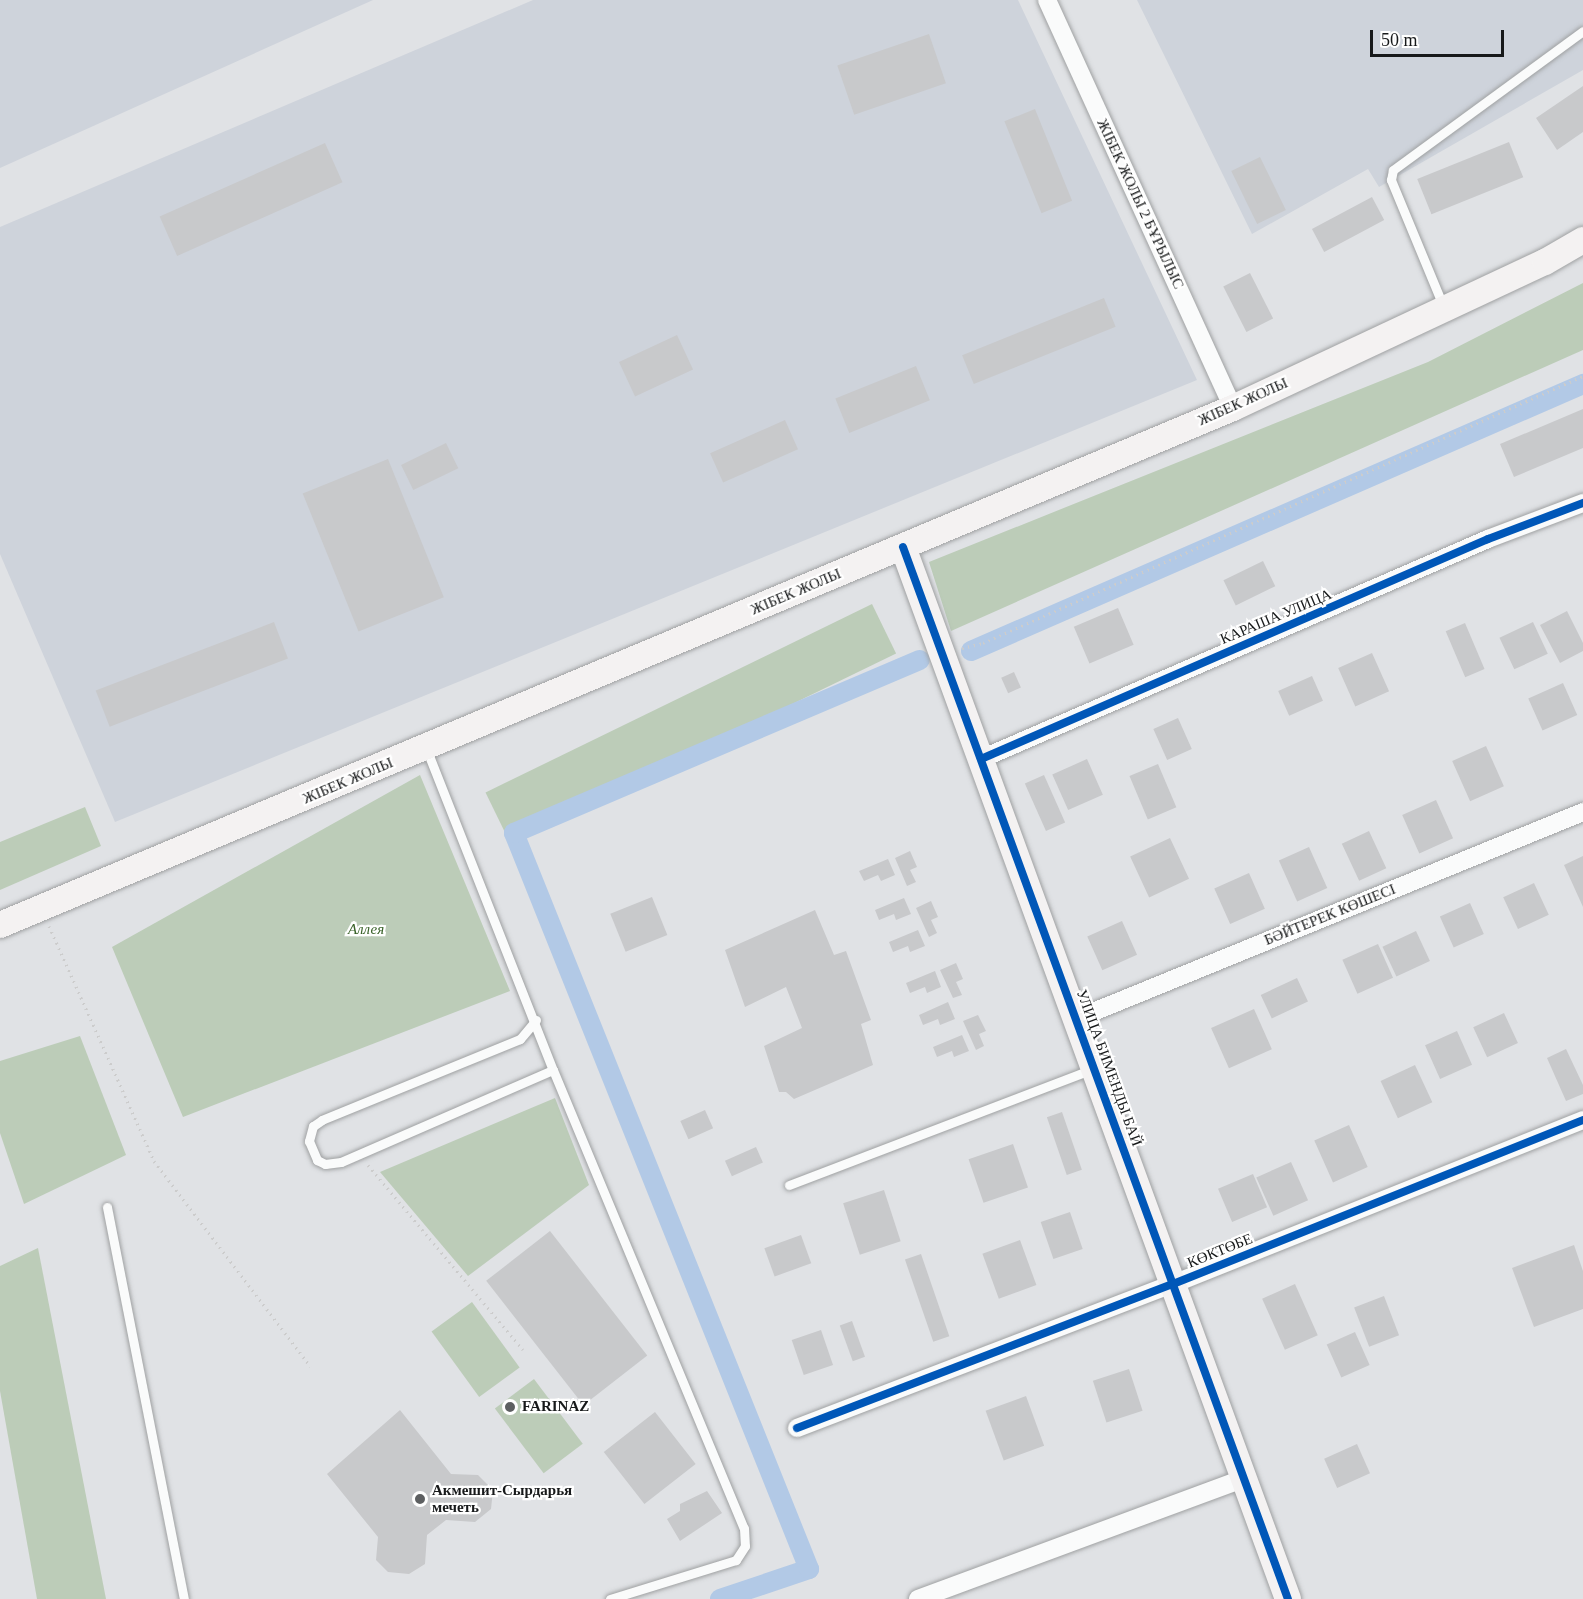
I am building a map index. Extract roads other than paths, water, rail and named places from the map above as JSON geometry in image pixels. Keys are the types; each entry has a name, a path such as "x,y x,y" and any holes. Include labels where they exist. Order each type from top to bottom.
{"main road":[{"name":"ЖІБЕК ЖОЛЫ","path":"0,925 1233,408 1444,309 1583,240"},
{"name":"УЛИЦА БИМЕНДЫ БАЙ","path":"903,547 1288,1599"}],"street":[{"name":"ЖІБЕК ЖОЛЫ 2 БҰРЫЛЫС","path":"1047,0 1233,408"},
{"name":"КАРАША УЛИЦА","path":"981,759 1488,539 1583,503"},
{"name":"БӘЙТЕРЕК КӨШЕСІ","path":"1076,1019 1583,812"},
{"name":"КӨКТӨБЕ","path":"797,1428 1173,1284 1583,1120"},
{"path":"918,1599 1243,1479"}],"lane":[{"path":"1444,309 1391,180 1393,170 1583,31"},
{"path":"426,748 536,1020 553,1070 744,1528 745,1545 736,1560 610,1599"},
{"path":"536,1020 520,1039 322,1120 313,1126 309,1141 317,1160 325,1164 341,1162 553,1070"},
{"path":"789,1185 1094,1068"},
{"path":"107,1207 184,1599"}],"waterway":[{"path":"971,651 1583,384"},
{"path":"720,1599 809,1569 514,833 920,660"}],"place":[{"name":"FARINAZ","path":"510,1407"},
{"name":"Акмешит-Сырдарья мечеть","path":"420,1499"}],"park label":[{"name":"Аллея","path":"366,930"}]}
